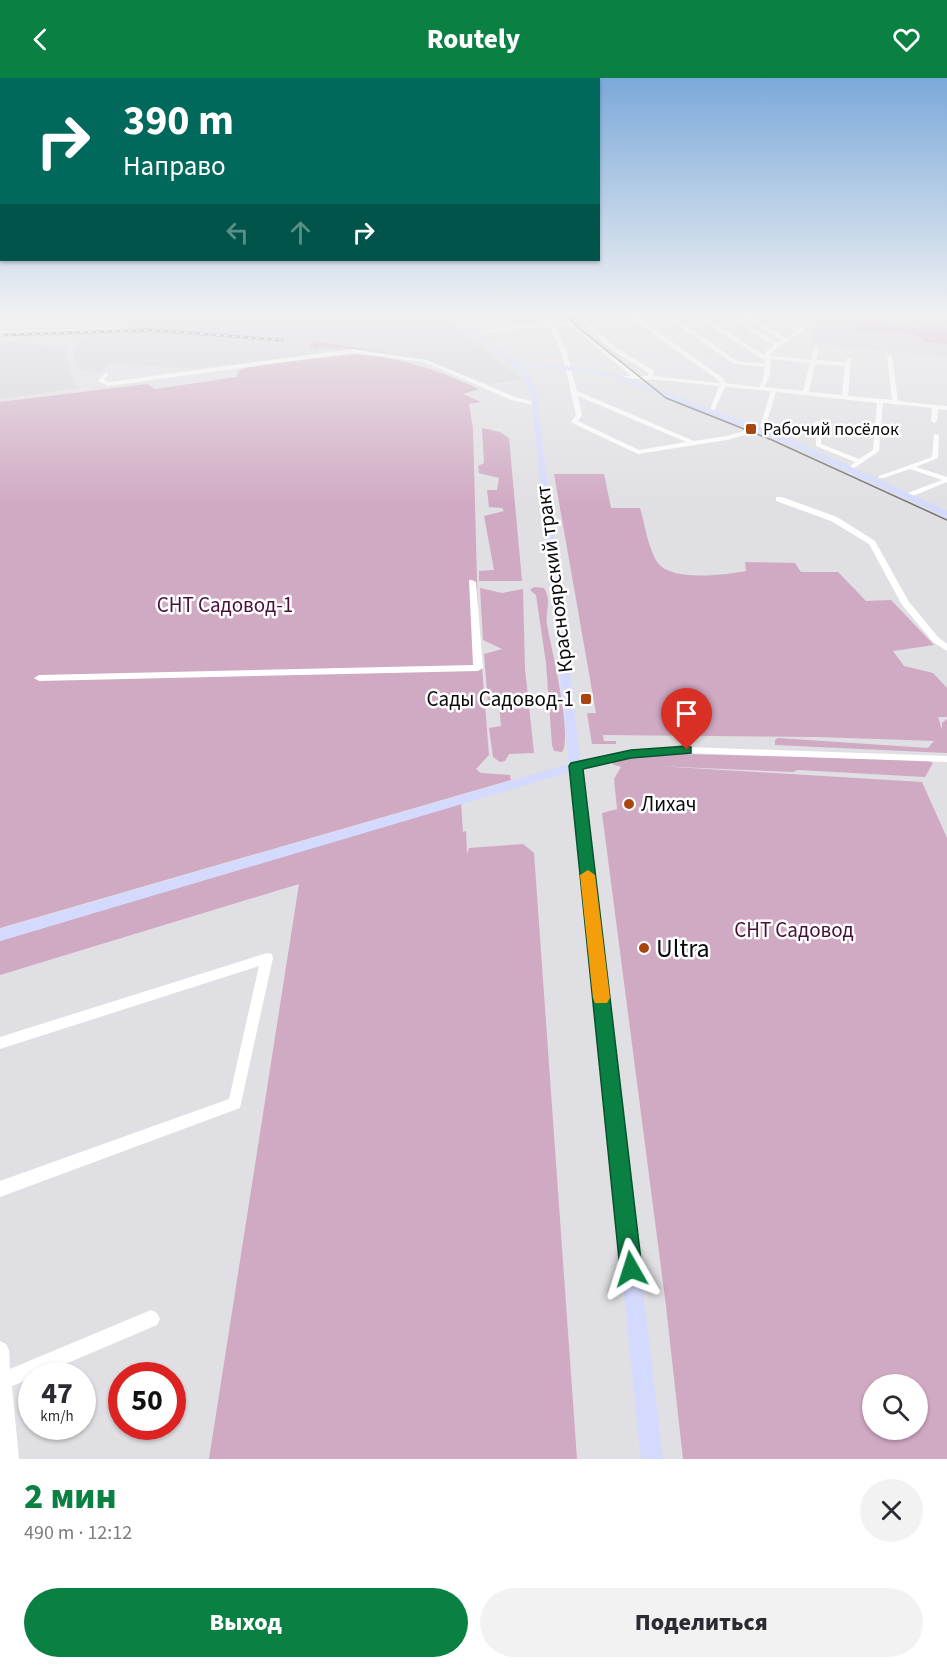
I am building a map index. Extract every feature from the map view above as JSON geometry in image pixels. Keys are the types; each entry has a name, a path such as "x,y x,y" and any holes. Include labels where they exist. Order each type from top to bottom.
{"main road":[{"path":"610,375 620,377 761,430 947,514"},
{"name":"Красноярский тракт","path":"528,376 535,403 652,1459"},
{"path":"0,935 575,766"}],"street":[{"path":"105,375 102,383 129,382 173,375"},
{"path":"458,375 513,399 535,403"},
{"path":"569,375 572,388 576,393 694,443"},
{"path":"711,411 723,384 722,379 717,375"},
{"path":"761,388 767,375"},
{"path":"806,393 810,375"},
{"path":"845,397 847,375"},
{"path":"892,375 895,403"},
{"path":"620,377 650,377 947,408"},
{"path":"576,393 573,398 578,417 574,422 638,452 745,435 761,430 774,390"},
{"path":"825,406 829,396"},
{"path":"850,469 876,451 880,401"},
{"path":"934,421 935,407"},
{"path":"817,422 819,426 818,445 860,462"},
{"path":"881,477 935,458 936,435"},
{"path":"910,466 947,480"},
{"path":"908,495 947,480"},
{"path":"779,499 834,519 872,543 905,603 936,640 947,648"},
{"path":"39,678 478,668 472,582"},
{"path":"575,766 631,754 687,750 947,759"},
{"path":"0,1043 267,958 235,1103 0,1189"},
{"path":"1,1382 151,1319"},
{"path":"0,1350 9,1459"}],"shaded area":[{"path":"0,375 72,375 74,385 78,385 78,388 0,399"},
{"path":"465,375 518,375 522,379 489,384"}],"green space":[{"name":"СНТ Садовод-1","path":"446,375 479,389 463,394 481,402 469,404 473,428 478,617 489,755 476,769 481,773 510,775 511,780 0,928 0,402 147,384 155,389 237,377"},
{"path":"482,428 500,432 509,438 522,581 479,581 479,571 494,570 484,516 504,511 502,508 489,507 487,490 497,490 499,478 479,473 478,466 484,463"},
{"path":"554,474 604,474 611,508 640,508 649,543 657,562 674,572 699,576 746,571 745,562 795,563 801,572 838,572 866,601 891,600 934,645 893,651 904,666 933,673 947,688 947,717 938,717 942,730 942,723 947,719 947,753 775,745 775,740 778,738 928,748 934,741 818,737 603,735 604,741 616,741 616,744 592,744 587,713 596,713"},
{"path":"534,587 544,588 548,597 547,625 565,728 565,743 562,752 554,751 552,745 546,663 536,595 530,590"},
{"path":"480,588 502,593 523,589 525,669 534,753 509,754 505,761 500,762 493,757 489,728 501,726 499,704 488,704 484,654 502,649 483,640"},
{"name":"СНТ Садовод","path":"682,754 926,760 933,763 925,777 657,766 922,782 947,838 947,1459 683,1459 666,1306 602,813 617,809 614,779 621,767 612,764 615,759"},
{"path":"461,803 467,854 469,848 523,844 534,853 577,1459 209,1459 299,884 0,975 0,941"}],"tram line":[{"path":"638,375 666,398 772,440 947,520"}],"slow traffic":[{"path":"588,875 601,998"}],"place":[{"name":"Рабочий посёлок","path":"751,429"},
{"name":"Сады Садовод-1","path":"586,699"},
{"name":"Лихач","path":"629,804"},
{"name":"Ultra","path":"644,948"}],"route":[{"path":"631,1269 575,766 631,754 687,750"}]}
